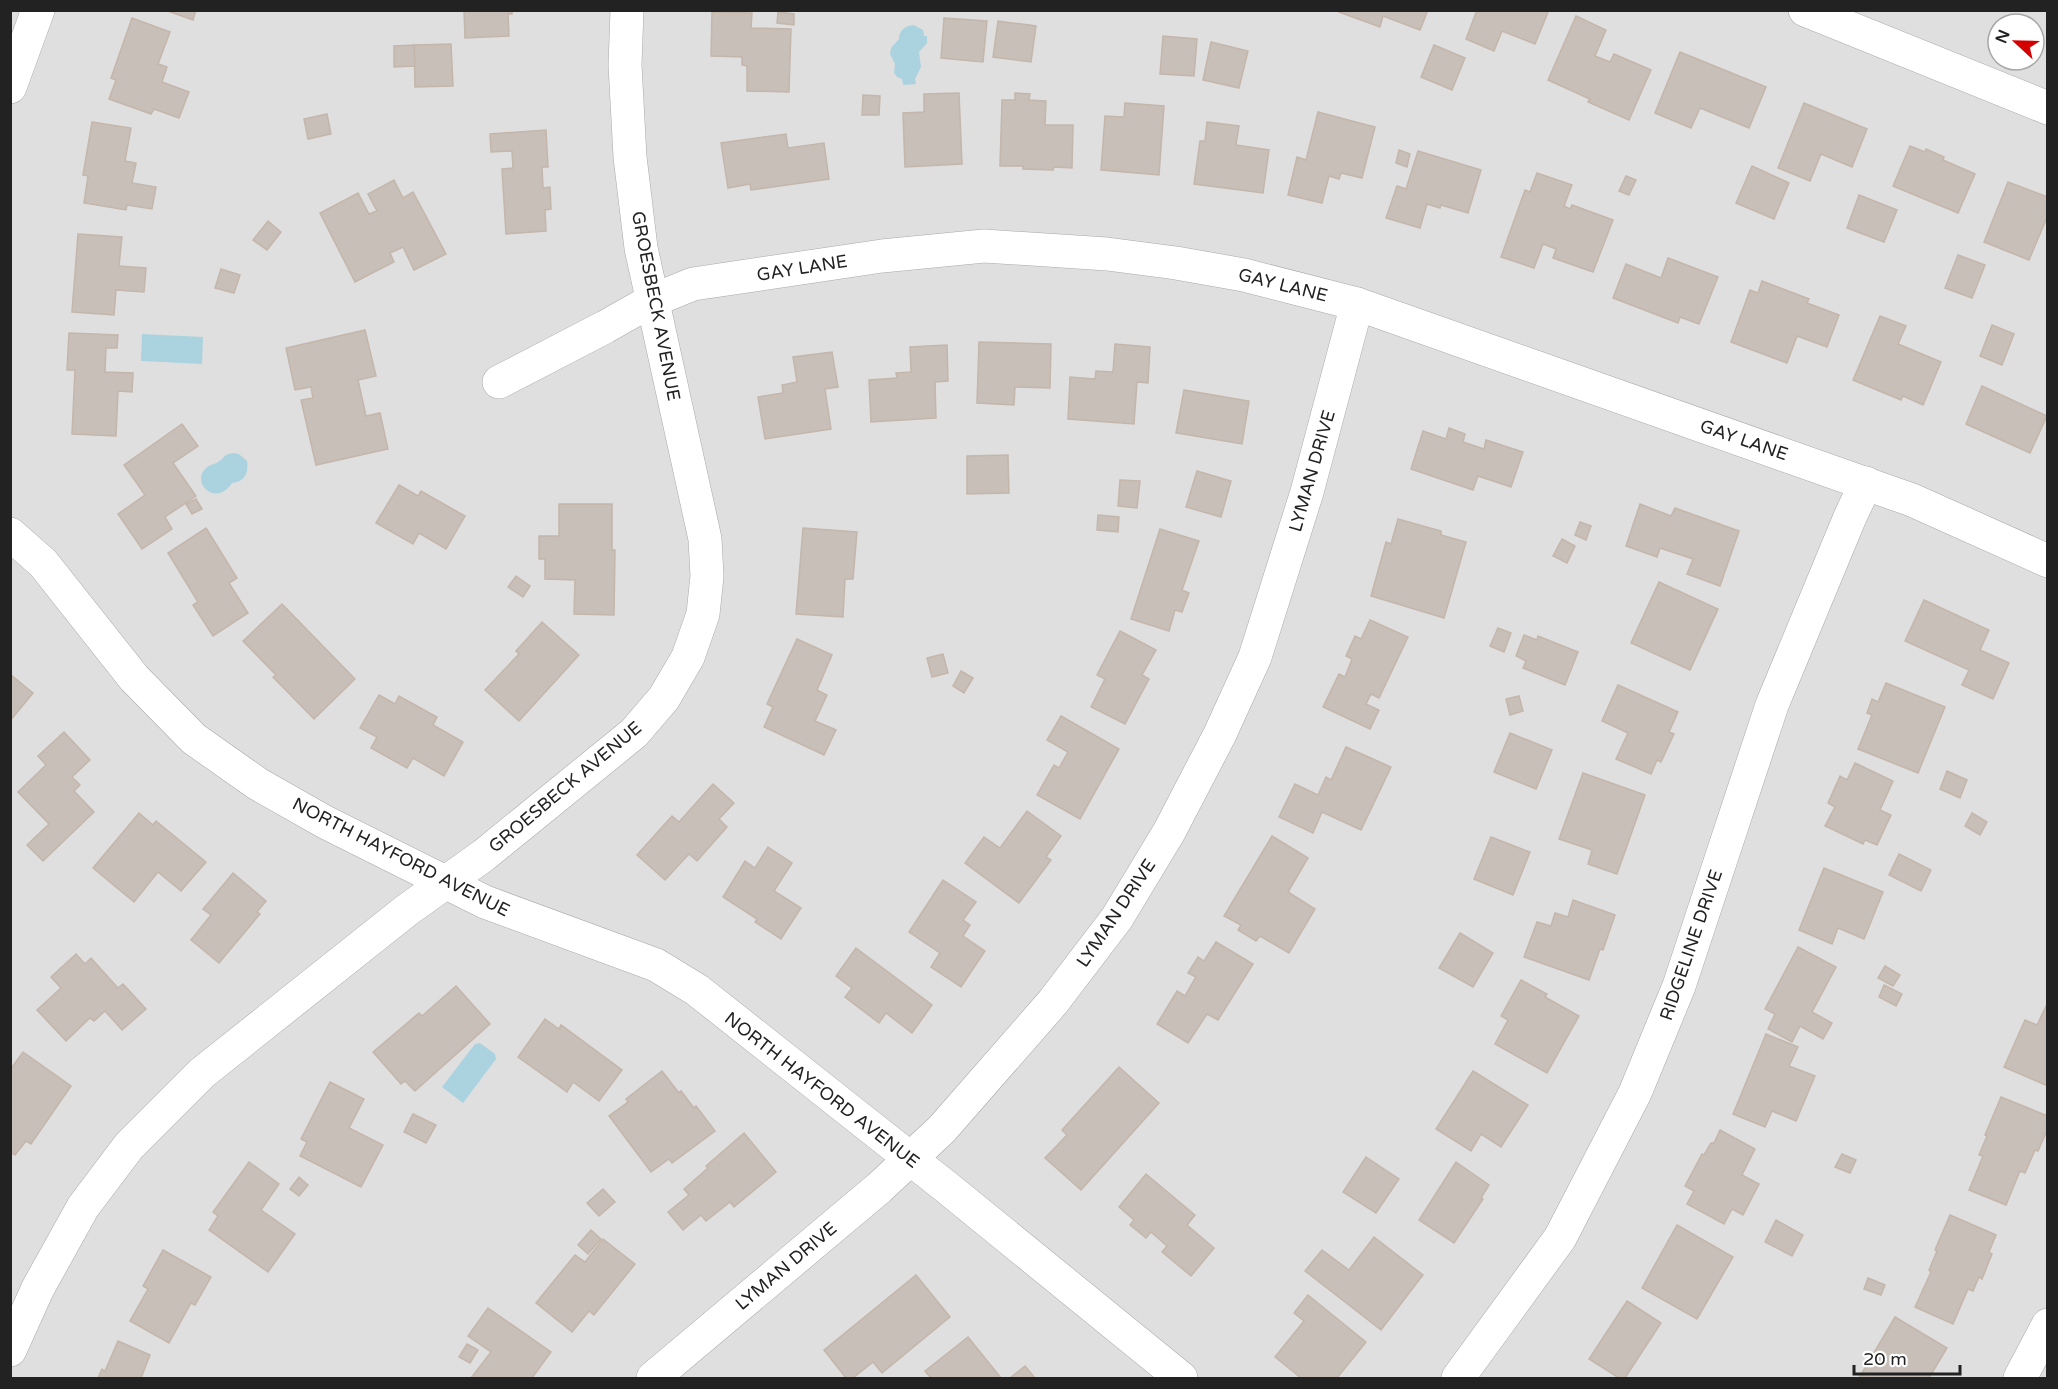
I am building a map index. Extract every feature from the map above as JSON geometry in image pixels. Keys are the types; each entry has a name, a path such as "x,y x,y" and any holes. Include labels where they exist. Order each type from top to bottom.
{"street":[{"path":"10,87 38,10"},
{"name":"GROESBECK AVENUE","path":"10,1350 38,1288 83,1207 129,1146 202,1073 407,910 484,855 634,733 664,698 688,657 704,614 707,576 705,539 640,248 630,157 625,65 627,10"},
{"path":"1805,10 2048,108"},
{"name":"GAY LANE","path":"499,382 651,301 693,284 882,256 984,246 1107,254 1244,275 1358,303 1912,500 2048,561"},
{"name":"LYMAN DRIVE","path":"653,1378 879,1188 942,1129 1053,1002 1117,918 1169,832 1220,734 1255,657 1307,492 1358,303"},
{"name":"RIDGELINE DRIVE","path":"1458,1378 1560,1238 1635,1094 1679,986 1772,705 1866,483"},
{"name":"NORTH HAYFORD AVENUE","path":"10,534 43,562 134,678 194,739 258,784 325,822 446,883 525,918 656,965 697,990 1181,1378"},
{"path":"2020,1378 2048,1325"}],"shaded area":[{"path":"11,11 2047,11 2047,1378 11,1378"}],"water":[{"path":"914,25 923,30 924,36 927,36 927,43 919,52 921,67 915,79 916,84 903,85 902,79 894,73 895,64 890,54 891,48 899,39 903,29"},
{"path":"142,334 203,337 202,364 141,361"},
{"path":"234,453 247,461 245,476 219,493 208,491 201,481 205,469 226,455"},
{"path":"480,1043 495,1054 496,1059 463,1103 442,1087 475,1044"}],"building":[{"path":"165,10 196,10 193,20"},
{"path":"464,10 512,10 512,14 508,14 509,36 465,38"},
{"path":"1340,10 1428,10 1420,30 1383,16 1380,27 1339,12"},
{"path":"1477,10 1549,10 1535,44 1502,31 1494,51 1466,39"},
{"path":"712,12 752,13 751,28 791,29 789,92 747,91 747,66 742,65 742,57 711,56"},
{"path":"778,12 794,14 794,25 777,23"},
{"path":"1576,16 1606,30 1595,56 1610,62 1614,54 1651,70 1629,120 1588,102 1590,99 1548,80"},
{"path":"132,18 170,32 158,64 167,67 162,82 189,92 179,118 154,109 151,114 109,99 116,80 111,78"},
{"path":"944,18 987,21 983,62 941,58"},
{"path":"998,21 1036,26 1031,62 993,57"},
{"path":"1163,36 1197,39 1194,76 1160,74"},
{"path":"1211,42 1248,51 1239,88 1203,80"},
{"path":"451,44 453,86 415,87 414,45"},
{"path":"414,45 415,66 394,67 394,46"},
{"path":"1434,45 1465,58 1452,90 1421,77"},
{"path":"1680,52 1766,87 1749,128 1700,108 1691,128 1655,113"},
{"path":"959,93 962,164 905,167 903,113 924,112 924,94"},
{"path":"1015,93 1030,94 1029,100 1046,101 1045,125 1073,125 1072,168 1054,167 1053,170 1000,166 1002,100 1015,100"},
{"path":"863,95 880,96 879,115 862,115"},
{"path":"1125,103 1164,106 1159,175 1101,170 1105,116 1124,117"},
{"path":"1804,103 1867,129 1852,167 1821,154 1810,181 1778,168"},
{"path":"1318,112 1375,127 1362,178 1341,173 1339,179 1329,176 1322,203 1288,195 1297,157 1306,160"},
{"path":"327,114 331,134 308,139 304,119"},
{"path":"92,122 131,128 125,161 136,163 132,183 156,187 152,209 127,205 126,210 84,203 88,176 83,175"},
{"path":"1207,122 1239,126 1236,145 1269,150 1263,193 1194,184 1200,141 1205,141"},
{"path":"546,130 548,167 542,167 543,188 550,187 551,209 545,210 546,231 506,234 502,169 513,168 512,151 491,152 490,134"},
{"path":"786,134 788,148 824,143 829,179 751,190 750,184 728,188 721,143"},
{"path":"1910,146 1925,152 1926,149 1944,157 1943,160 1975,174 1958,213 1893,186"},
{"path":"1399,150 1410,154 1407,167 1396,163"},
{"path":"1418,151 1481,170 1468,213 1441,205 1440,208 1427,204 1420,228 1386,218 1397,186 1406,189"},
{"path":"1752,166 1789,183 1774,219 1736,203"},
{"path":"1537,173 1572,185 1564,206 1570,209 1572,205 1613,220 1593,272 1553,258 1556,249 1543,244 1534,268 1501,257 1525,190 1530,192"},
{"path":"1626,176 1636,180 1629,195 1619,191"},
{"path":"394,180 403,198 413,192 446,254 414,270 403,247 390,253 394,262 355,282 320,213 358,193 369,214 377,211 368,194"},
{"path":"2008,182 2048,197 2048,215 2029,260 1984,242"},
{"path":"1859,195 1897,210 1884,242 1847,228"},
{"path":"268,221 281,232 267,250 253,240"},
{"path":"78,234 122,237 119,266 146,268 144,292 116,290 114,315 72,312"},
{"path":"1958,255 1985,265 1972,298 1945,288"},
{"path":"1668,258 1718,277 1699,324 1680,317 1678,323 1613,298 1626,264 1661,278"},
{"path":"221,269 240,275 234,293 215,288"},
{"path":"1762,281 1809,299 1807,303 1839,315 1827,347 1797,336 1787,363 1731,342 1750,290 1758,293"},
{"path":"1880,316 1906,326 1898,344 1941,362 1923,405 1903,396 1901,400 1853,380"},
{"path":"1992,325 2014,334 2002,365 1980,356"},
{"path":"365,330 376,376 358,380 366,416 380,413 388,449 316,465 301,400 313,398 311,387 295,390 286,348"},
{"path":"69,333 118,335 117,348 106,348 105,372 133,373 132,392 118,391 116,436 72,434 75,370 67,370"},
{"path":"979,342 1051,344 1050,388 1015,387 1014,405 977,403"},
{"path":"1115,344 1150,347 1148,383 1137,382 1134,424 1068,419 1070,377 1095,379 1096,371 1113,372"},
{"path":"947,345 948,381 935,382 936,418 871,422 869,380 897,378 896,373 911,372 910,347"},
{"path":"832,352 838,387 825,389 831,429 765,439 758,397 783,393 782,385 797,382 793,357"},
{"path":"1982,386 2047,416 2030,453 1966,424"},
{"path":"1184,390 1249,401 1242,444 1176,433"},
{"path":"182,424 198,446 173,463 196,496 165,517 172,529 142,549 118,514 145,495 124,465"},
{"path":"1449,428 1465,434 1463,442 1484,449 1486,440 1523,452 1511,487 1478,476 1473,490 1411,469 1423,431 1446,439"},
{"path":"1008,455 1009,493 967,494 967,456"},
{"path":"1197,471 1231,481 1221,517 1186,507"},
{"path":"1120,480 1140,481 1137,508 1118,506"},
{"path":"399,485 418,496 421,491 465,516 446,549 419,533 413,544 376,523"},
{"path":"196,499 202,509 192,514 186,504"},
{"path":"559,504 612,504 612,550 615,550 614,615 574,614 575,580 545,579 545,559 539,559 539,536 559,536"},
{"path":"1640,504 1671,516 1675,508 1739,531 1720,586 1687,574 1693,559 1660,548 1657,557 1626,546"},
{"path":"1098,515 1119,517 1118,532 1097,530"},
{"path":"1398,519 1441,531 1441,535 1466,542 1444,618 1371,596 1386,542 1391,544"},
{"path":"1580,522 1591,526 1586,540 1575,535"},
{"path":"206,528 237,578 229,583 248,613 213,636 193,605 198,602 168,553"},
{"path":"803,528 857,532 853,579 845,579 843,617 796,614"},
{"path":"1160,529 1199,541 1182,590 1189,593 1182,612 1175,610 1169,631 1131,619"},
{"path":"1562,539 1575,546 1567,563 1553,556"},
{"path":"516,576 530,586 523,597 508,587"},
{"path":"1659,582 1718,609 1690,670 1631,643"},
{"path":"1924,600 1989,630 1980,650 2009,663 1993,699 1962,685 1969,670 1905,641"},
{"path":"282,604 355,679 314,719 273,677 276,675 243,641"},
{"path":"1370,620 1408,637 1379,698 1371,694 1366,704 1379,710 1370,729 1323,707 1339,674 1345,677 1352,659 1346,656 1355,636 1361,639"},
{"path":"542,622 579,655 519,721 485,690 519,654 516,651"},
{"path":"1498,628 1511,633 1504,652 1490,646"},
{"path":"1120,631 1156,650 1142,675 1149,679 1125,724 1091,707 1105,679 1097,675"},
{"path":"1524,635 1537,640 1538,636 1578,652 1565,685 1523,668 1526,661 1516,656"},
{"path":"797,639 832,655 817,690 827,695 815,721 836,730 824,755 764,727 773,707 767,704"},
{"path":"943,654 948,673 932,677 927,658"},
{"path":"961,671 973,678 964,693 953,686"},
{"path":"10,674 33,693 10,721"},
{"path":"1886,683 1945,707 1918,773 1858,749 1872,715 1867,713 1872,699 1878,702"},
{"path":"1618,685 1678,712 1669,732 1674,734 1661,762 1657,760 1651,774 1616,759 1628,733 1602,721"},
{"path":"379,695 395,704 399,696 437,717 433,725 463,742 444,776 413,758 407,768 371,748 377,737 360,728"},
{"path":"1519,696 1523,711 1510,715 1506,699"},
{"path":"1061,716 1119,749 1080,819 1037,795 1054,765 1059,768 1068,752 1047,740"},
{"path":"64,732 90,760 72,777 80,785 74,791 94,812 43,861 27,845 49,824 18,792 46,765 38,756"},
{"path":"1510,733 1552,750 1536,789 1494,772"},
{"path":"1346,747 1391,767 1361,830 1322,812 1313,833 1279,817 1295,784 1318,795 1326,777 1331,780"},
{"path":"1855,763 1893,781 1880,810 1891,815 1877,845 1865,840 1863,844 1825,826 1835,807 1828,803 1840,776 1847,780"},
{"path":"1947,771 1967,780 1960,798 1940,789"},
{"path":"1583,773 1645,795 1617,874 1588,864 1592,850 1559,839"},
{"path":"713,784 734,803 719,819 727,827 697,861 689,854 665,880 637,855 672,816 679,822"},
{"path":"1027,811 1061,836 1046,857 1051,860 1019,903 965,863 984,837 1000,848"},
{"path":"139,813 153,825 156,821 206,862 181,891 158,872 134,902 93,868"},
{"path":"1972,813 1987,822 1980,835 1965,826"},
{"path":"1272,836 1308,858 1288,892 1315,909 1289,953 1260,936 1256,941 1238,930 1241,925 1224,916"},
{"path":"1491,837 1530,852 1513,895 1474,879"},
{"path":"768,847 792,863 774,891 801,908 781,939 755,922 757,919 723,897 745,861 755,868"},
{"path":"1899,854 1931,870 1921,891 1889,875"},
{"path":"1824,868 1883,892 1864,939 1838,928 1832,944 1799,930"},
{"path":"233,873 266,901 257,912 260,914 219,963 191,940 211,915 203,909"},
{"path":"943,880 976,902 963,920 970,925 963,936 985,951 961,987 931,967 940,953 909,932"},
{"path":"1573,900 1615,915 1603,950 1600,949 1589,980 1524,957 1537,922 1551,926 1555,913 1568,917"},
{"path":"1460,933 1493,953 1473,987 1439,968"},
{"path":"1216,942 1253,964 1218,1020 1207,1014 1188,1043 1157,1024 1177,991 1185,996 1196,977 1188,973 1198,957 1204,961"},
{"path":"1798,947 1836,967 1812,1012 1832,1023 1823,1039 1800,1026 1792,1042 1768,1029 1775,1014 1765,1009"},
{"path":"856,948 932,1005 912,1033 886,1013 879,1023 845,997 852,988 836,976"},
{"path":"76,954 85,964 91,958 118,988 123,984 146,1009 122,1030 105,1011 94,1021 90,1018 66,1041 37,1010 61,988 51,977"},
{"path":"1885,966 1900,975 1893,986 1878,978"},
{"path":"1521,980 1547,994 1545,997 1579,1016 1547,1073 1495,1044 1508,1020 1501,1016"},
{"path":"1884,985 1902,994 1896,1006 1879,997"},
{"path":"456,986 490,1024 415,1091 405,1081 401,1084 373,1052 419,1013 422,1016"},
{"path":"2048,1002 2048,1086 2004,1067 2025,1020 2037,1025"},
{"path":"545,1019 559,1029 561,1025 622,1070 599,1101 573,1082 567,1092 518,1057"},
{"path":"1766,1034 1798,1047 1789,1066 1815,1076 1796,1121 1772,1111 1765,1127 1733,1114"},
{"path":"23,1052 71,1086 31,1144 26,1141 15,1155 10,1152 10,1070"},
{"path":"1119,1067 1159,1103 1081,1190 1045,1158 1067,1135 1062,1130"},
{"path":"662,1071 679,1093 681,1091 694,1108 696,1106 715,1131 672,1163 669,1159 651,1172 609,1116 628,1102 626,1099"},
{"path":"1473,1071 1528,1105 1501,1147 1481,1134 1471,1151 1436,1129"},
{"path":"330,1082 364,1099 349,1128 383,1145 361,1187 300,1156 307,1142 301,1139"},
{"path":"2001,1097 2048,1116 2048,1128 2038,1151 2035,1150 2025,1173 2020,1171 2006,1205 1969,1190 1983,1156 1979,1155 1987,1136 1985,1135"},
{"path":"413,1114 436,1125 426,1143 404,1132"},
{"path":"1720,1130 1755,1149 1742,1175 1759,1184 1743,1215 1732,1209 1724,1224 1687,1204 1694,1191 1685,1186 1702,1154 1704,1155 1711,1143 1714,1143"},
{"path":"744,1133 776,1172 734,1207 730,1202 706,1221 701,1215 683,1230 668,1212 689,1195 684,1189 708,1168 706,1166"},
{"path":"1842,1154 1856,1160 1850,1173 1835,1167"},
{"path":"1366,1157 1399,1179 1376,1213 1343,1192"},
{"path":"249,1162 279,1184 261,1210 295,1234 268,1272 209,1230 218,1216 213,1212"},
{"path":"1456,1162 1489,1185 1481,1198 1483,1199 1454,1243 1419,1220"},
{"path":"1146,1174 1195,1215 1187,1225 1214,1248 1191,1276 1162,1252 1167,1246 1151,1232 1146,1238 1130,1225 1134,1220 1119,1207"},
{"path":"299,1177 308,1185 299,1196 290,1189"},
{"path":"603,1189 615,1202 599,1216 587,1203"},
{"path":"1950,1215 1996,1235 1989,1252 1992,1254 1982,1279 1979,1277 1973,1291 1968,1289 1953,1324 1915,1307 1931,1272 1929,1270 1937,1251 1935,1250"},
{"path":"1776,1220 1803,1235 1792,1256 1765,1242"},
{"path":"1677,1225 1733,1257 1697,1319 1642,1288"},
{"path":"591,1230 601,1239 588,1254 578,1245"},
{"path":"1374,1237 1423,1275 1381,1330 1305,1271 1322,1250 1349,1270"},
{"path":"603,1239 635,1264 594,1315 589,1311 572,1332 536,1303 575,1255 585,1262"},
{"path":"163,1250 211,1277 195,1305 191,1303 169,1343 130,1321 148,1289 143,1286"},
{"path":"916,1275 950,1317 882,1373 873,1362 853,1378 846,1378 824,1350"},
{"path":"1868,1278 1885,1285 1881,1295 1864,1289"},
{"path":"1308,1295 1366,1342 1337,1378 1301,1378 1275,1357 1304,1321 1294,1313"},
{"path":"1627,1301 1661,1323 1625,1378 1619,1378 1589,1359"},
{"path":"488,1308 551,1352 532,1378 471,1378 491,1352 468,1336"},
{"path":"1895,1317 1947,1348 1929,1378 1859,1378"},
{"path":"968,1337 1001,1378 931,1378 925,1371"},
{"path":"118,1341 150,1355 141,1378 98,1378 102,1369 105,1371"},
{"path":"467,1344 478,1350 470,1363 459,1357"},
{"path":"1025,1366 1035,1378 1010,1378"}]}
